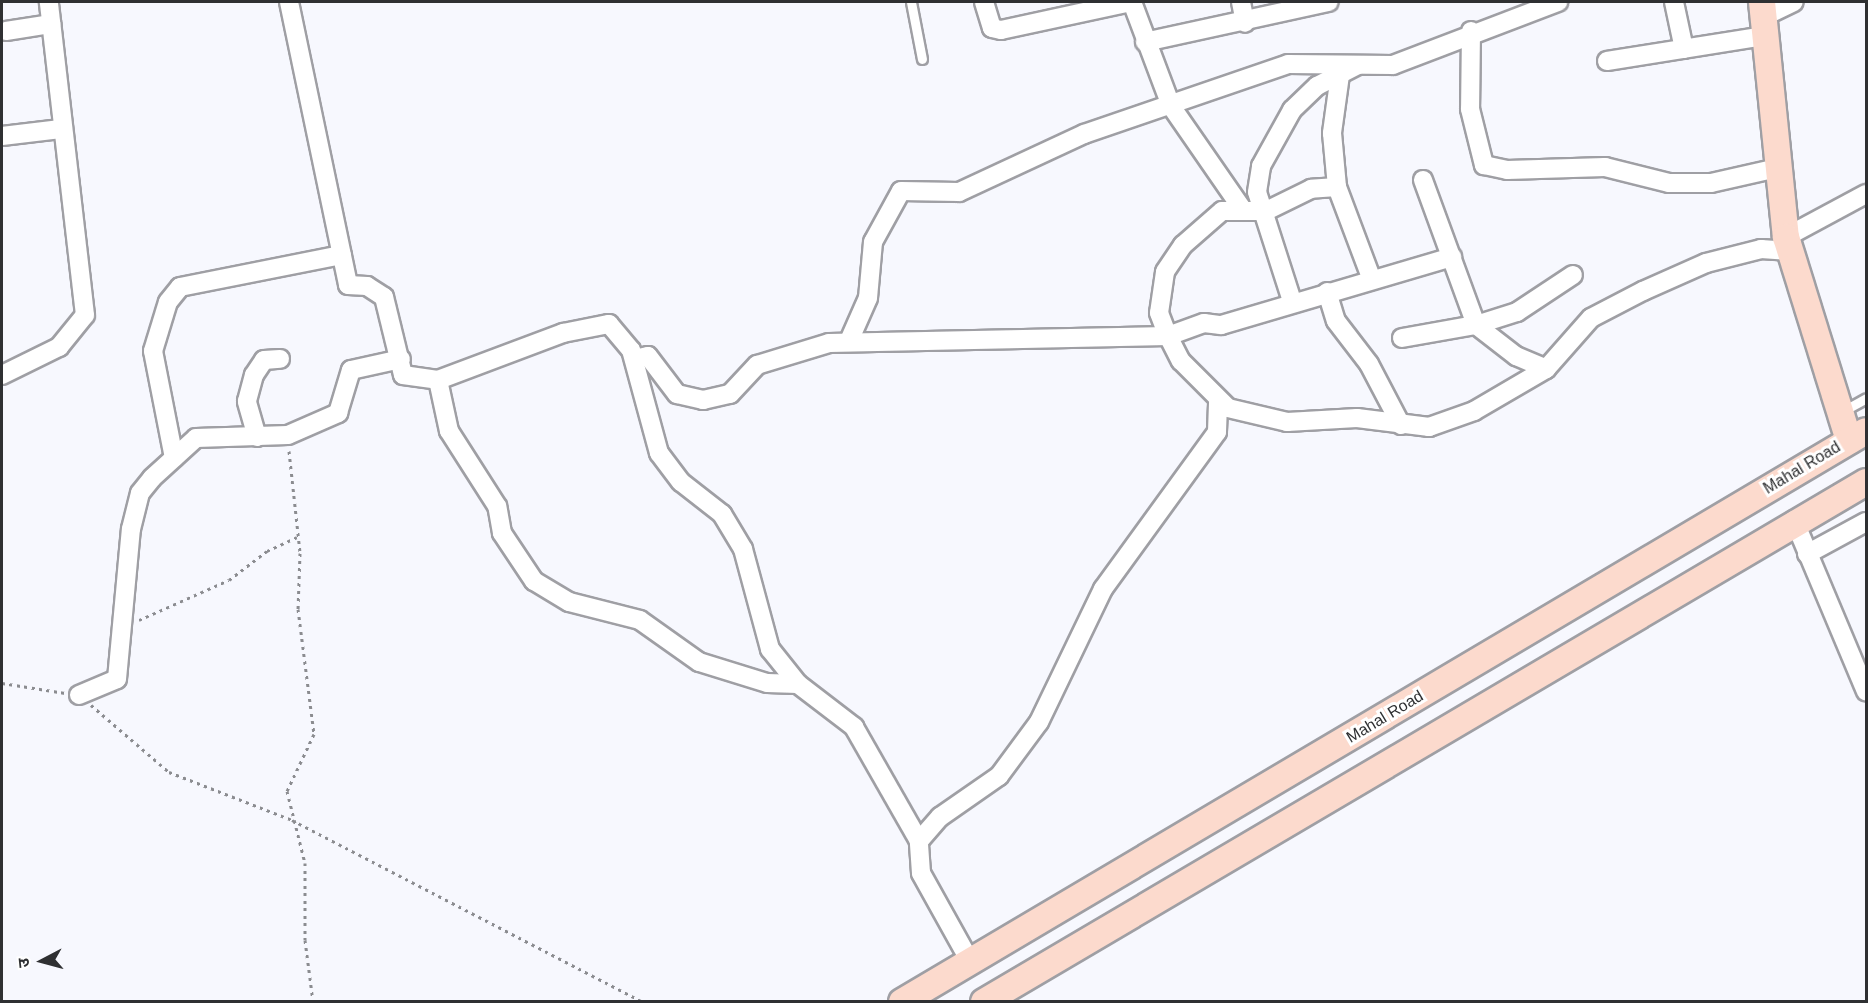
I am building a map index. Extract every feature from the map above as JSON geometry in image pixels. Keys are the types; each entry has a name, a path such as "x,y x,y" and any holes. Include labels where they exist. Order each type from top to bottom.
{"main road":[{"path":"1763,18 1777,168 1788,244 1843,411 1858,436"},
{"name":"Mahal Road","path":"902,1002 1858,436"},
{"path":"984,1002 1794,520 1866,482"}],"street":[{"path":"2,375 59,347 85,315 82,256 73,230 48,2"},
{"path":"289,2 348,285 367,286 384,297 401,359 403,375 438,380 563,333 609,324 634,359 659,453 681,482 727,523 743,549 770,649 798,684 854,727 919,841 921,873 971,963"},
{"path":"984,2 992,28 1001,30 1131,2 1171,106 1243,210"},
{"path":"1241,2 1245,23"},
{"path":"1145,42 1245,23 1329,2"},
{"path":"849,341 868,297 873,242 901,191 958,192 1022,159 1288,64 1393,65 1441,51 1471,31 1558,2"},
{"path":"1674,2 1684,49"},
{"path":"1607,61 1684,49 1763,18 1794,2"},
{"path":"6,31 51,24"},
{"path":"1471,31 1470,109 1484,165 1507,170 1605,167 1670,183 1712,183 1777,168"},
{"path":"1292,301 1266,211 1257,192 1272,143 1300,102 1317,86 1362,64"},
{"path":"1340,75 1332,133 1337,187 1372,280"},
{"path":"2,136 61,129"},
{"path":"1423,180 1476,325 1516,356 1546,369"},
{"path":"1337,187 1311,189 1266,211 1222,211 1206,222 1165,272 1160,313 1168,336 1180,361 1228,408 1287,422 1327,418 1428,427 1474,411 1546,369 1591,318 1643,291 1706,263 1788,244 1866,194"},
{"path":"174,458 153,351 168,302 180,287 342,255"},
{"path":"634,359 648,356 676,394 703,400 730,394 757,365 790,351 849,341 1168,336 1204,323 1221,326 1292,301 1452,257"},
{"path":"1402,338 1476,325 1517,312 1573,275"},
{"path":"1328,292 1336,321 1369,364 1401,425"},
{"path":"257,437 247,401 254,375 264,360 280,359"},
{"path":"79,695 117,679 124,627 131,529 140,493 196,438 288,435 338,413 351,370 401,359"},
{"path":"438,380 449,430 497,506 502,533 534,581 570,602 640,620 710,666 767,683 798,684"},
{"path":"919,841 940,817 999,776 1039,722 1124,555 1198,464 1217,432 1218,400"},
{"path":"1794,520 1866,691"},
{"path":"1807,554 1866,522"}],"lane":[{"path":"911,2 922,59"},
{"path":"1843,411 1866,398"}],"path":[{"path":"288,435 297,537 298,609 314,734 287,791 292,820 306,863 306,961 313,1002"},
{"path":"124,627 229,580 267,551 297,537"},
{"path":"2,683 79,695 169,772 292,820 642,1002"}]}
